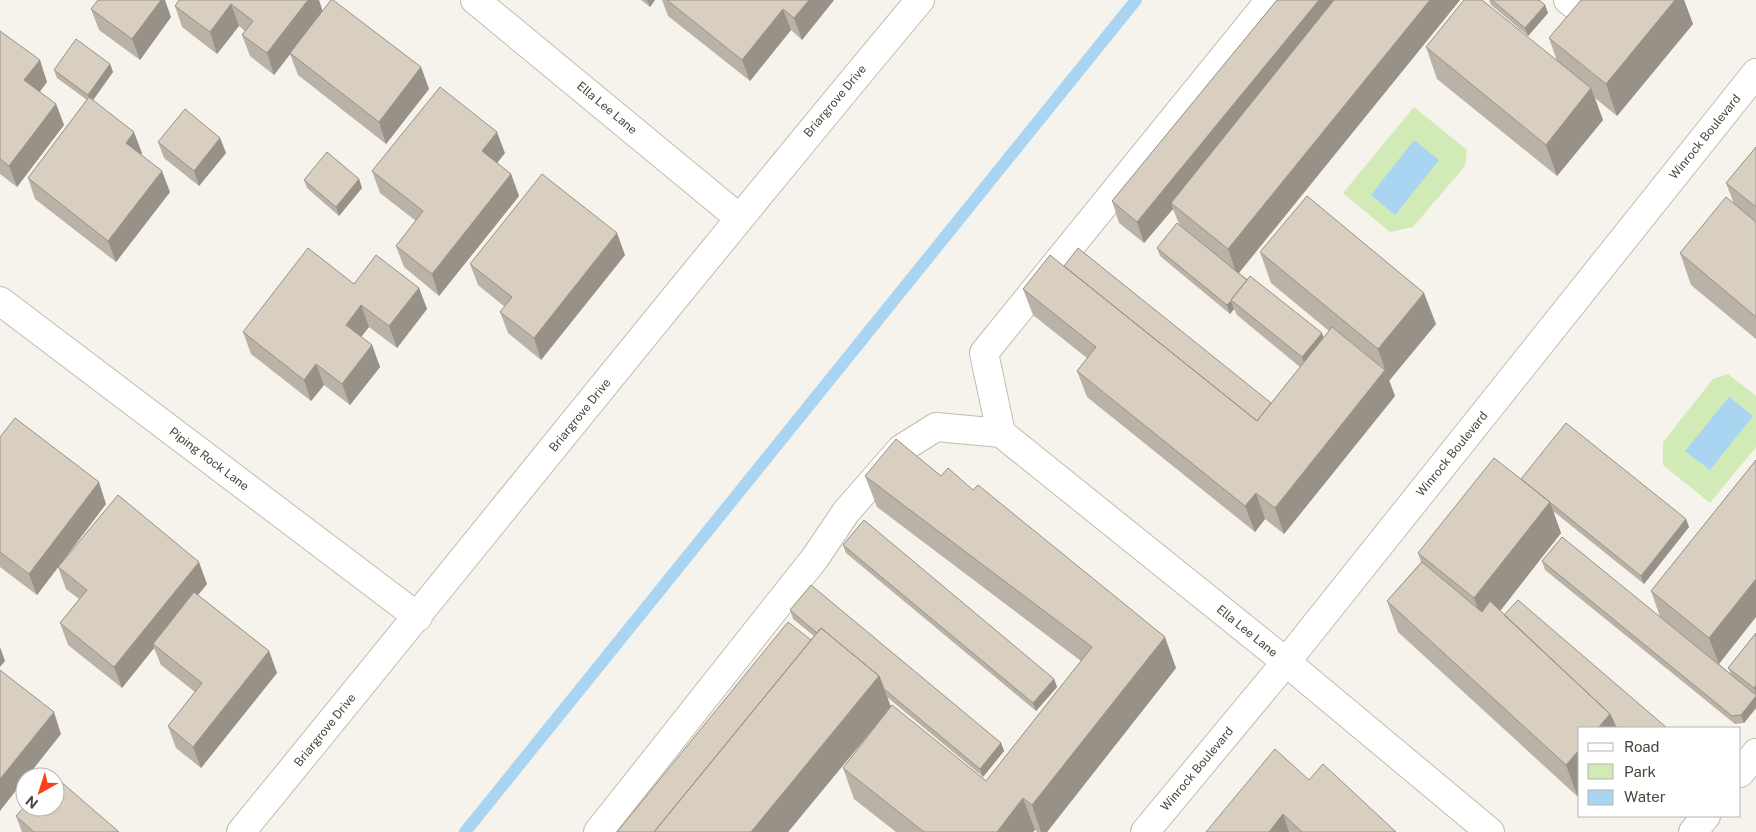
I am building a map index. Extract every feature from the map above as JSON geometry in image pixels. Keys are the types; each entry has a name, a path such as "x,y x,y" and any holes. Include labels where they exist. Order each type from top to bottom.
{"street":[{"name":"Ella Lee Lane","path":"475,0 738,217"},
{"name":"Briargrove Drive","path":"241,832 418,617 738,217 920,0"},
{"path":"598,832 814,558 846,512 901,449 936,427 1001,433 984,353 1270,0"},
{"name":"Winrock Boulevard","path":"1145,832 1286,662 1756,73"},
{"name":"Piping Rock Lane","path":"0,301 418,617"},
{"name":"Ella Lee Lane","path":"1001,433 1286,662 1490,832"},
{"path":"1741,772 1756,753"},
{"path":"1693,832 1705,817"}],"green space":[{"path":"1414,107 1467,150 1465,166 1413,227 1390,232 1343,193"},
{"path":"1728,374 1756,396 1756,447 1710,503 1663,465 1663,442 1713,379"}],"water":[{"path":"1414,140 1439,160 1395,215 1371,195"},
{"path":"1729,397 1753,416 1710,470 1685,451"}],"building":[{"path":"98,0 161,0 132,39 91,9"},
{"path":"179,0 308,0 267,53 242,35 253,21 231,4 210,32 175,6"},
{"path":"331,0 421,67 379,122 290,53"},
{"path":"667,0 809,0 794,18 783,9 742,60"},
{"path":"1277,0 1319,0 1137,222 1112,201"},
{"path":"1334,0 1430,0 1228,249 1171,203"},
{"path":"1464,0 1482,0 1591,88 1546,145 1426,47"},
{"path":"1492,0 1539,0 1545,5 1525,28"},
{"path":"1581,0 1675,0 1606,84 1549,38"},
{"path":"0,31 40,60 24,80 56,104 9,166 0,159"},
{"path":"76,39 110,64 88,95 54,70"},
{"path":"440,87 497,132 482,151 511,174 432,274 396,246 423,211 372,171"},
{"path":"89,97 134,132 126,143 162,171 108,241 28,178"},
{"path":"185,109 220,138 194,171 158,142"},
{"path":"1756,147 1756,207 1726,183"},
{"path":"327,152 359,179 336,207 304,180"},
{"path":"542,174 617,233 534,338 500,312 512,297 470,264"},
{"path":"1307,196 1424,293 1378,349 1260,252"},
{"path":"1726,197 1756,222 1756,317 1680,253"},
{"path":"1177,223 1247,280 1227,305 1157,248"},
{"path":"308,248 354,284 376,255 419,288 389,326 361,305 346,325 372,345 342,384 316,364 304,380 243,332"},
{"path":"1078,248 1271,403 1257,421 1064,266"},
{"path":"1050,255 1257,421 1332,327 1385,370 1275,508 1256,493 1245,506 1077,371 1096,347 1023,289"},
{"path":"1250,276 1322,333 1302,357 1231,300"},
{"path":"15,418 99,482 29,574 0,552 0,437"},
{"path":"1566,423 1686,519 1641,576 1521,479"},
{"path":"896,439 941,476 948,468 973,490 978,485 1165,637 1032,805 1023,798 997,832 924,832 843,768 892,705 986,781 1092,647 865,476"},
{"path":"1494,458 1550,502 1474,598 1418,553"},
{"path":"1756,460 1756,579 1709,638 1651,591"},
{"path":"118,495 199,562 114,667 60,623 87,590 58,567"},
{"path":"864,520 1054,679 1033,703 843,545"},
{"path":"1562,537 1756,695 1741,715 1732,716 1542,561"},
{"path":"1422,562 1482,612 1490,601 1610,714 1599,727 1578,727 1578,751 1566,765 1387,601"},
{"path":"811,585 1001,743 980,769 884,689 879,676 821,628 817,633 790,610"},
{"path":"194,592 269,651 193,747 168,726 202,683 153,644"},
{"path":"1518,600 1666,727 1617,727 1610,714 1504,615"},
{"path":"788,622 811,640 654,832 617,832"},
{"path":"821,628 879,676 751,832 654,832"},
{"path":"1756,633 1756,685 1754,688 1728,668"},
{"path":"0,670 54,712 0,779"},
{"path":"1275,749 1309,780 1323,764 1396,832 1302,832 1283,814 1269,832 1206,832"},
{"path":"65,785 119,832 34,832 17,817 65,817"}],"waterway":[{"path":"465,832 1136,0"}]}
